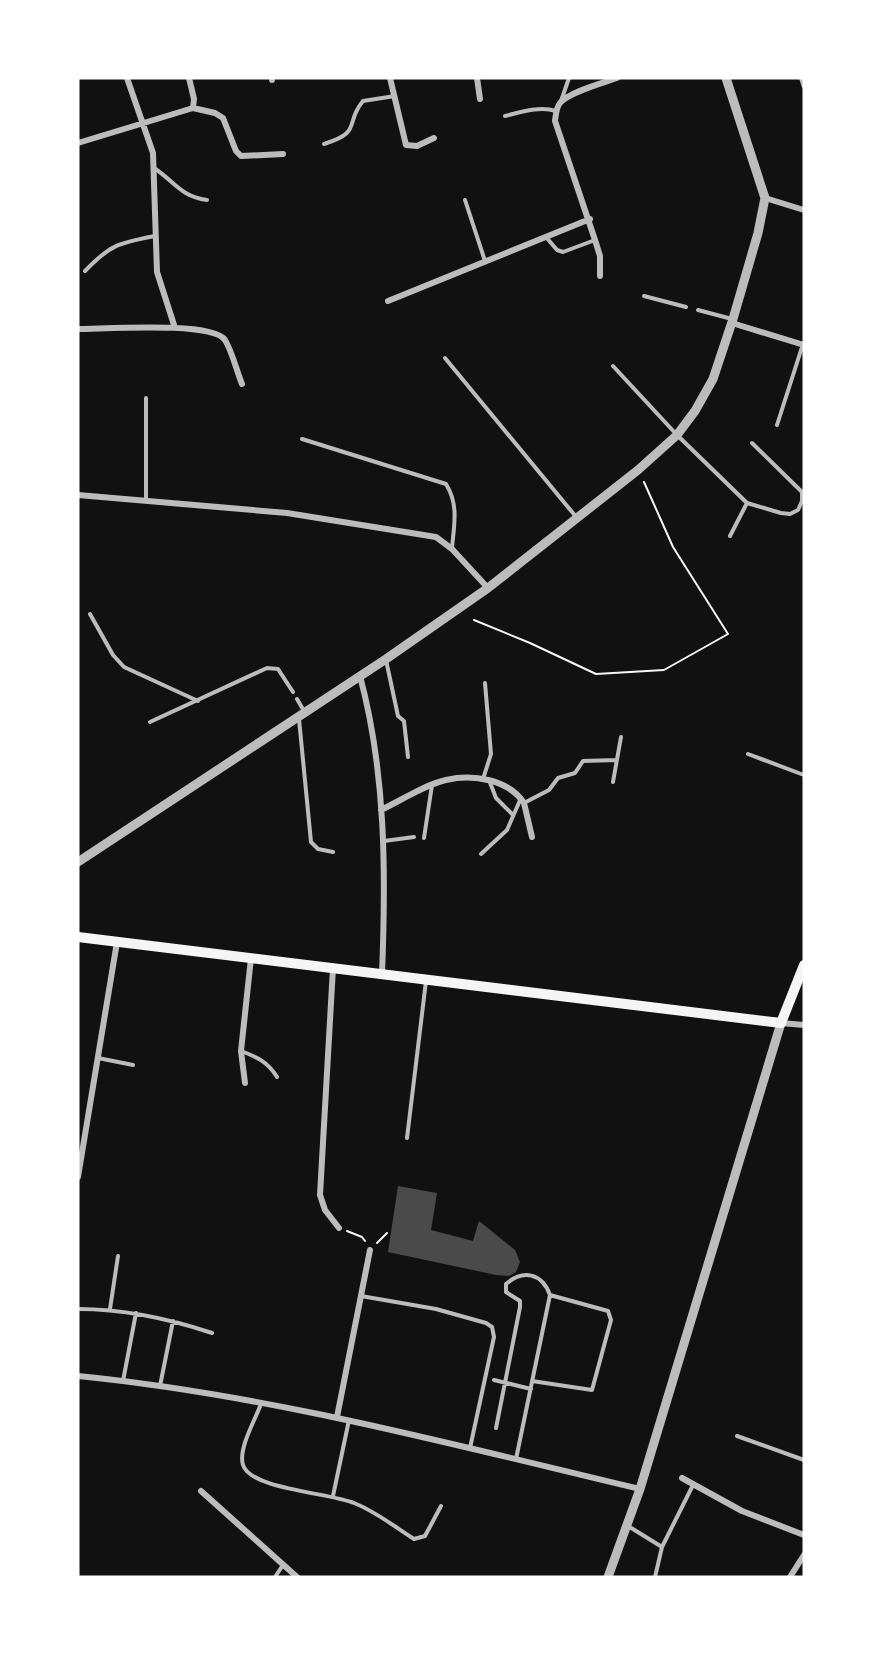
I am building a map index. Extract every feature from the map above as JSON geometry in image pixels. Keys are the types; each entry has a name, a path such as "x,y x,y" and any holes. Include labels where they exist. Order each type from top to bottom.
{"main road":[{"path":"78,937 781,1023 804,965"}],"street":[{"path":"127,78 151,143 154,168 157,272 175,328"},
{"path":"189,78 194,99 193,108"},
{"path":"390,78 406,145 417,146 434,138"},
{"path":"477,78 480,99"},
{"path":"600,276 600,256 590,219 555,121 556,111 561,101 617,78"},
{"path":"78,862 386,659 488,588 638,470 677,435 695,411 713,379 733,321 758,233 765,198 726,78"},
{"path":"78,143 193,108 216,113 223,118 236,151 241,156 284,154"},
{"path":"765,198 804,210"},
{"path":"388,301 590,219"},
{"path":"733,321 804,344"},
{"path":"78,329 175,328 216,333 225,340 242,384"},
{"path":"78,495 287,513 436,537 452,549 488,588"},
{"path":"360,676 372,718 381,810 385,899 382,974"},
{"path":"381,810 432,785 452,779 486,780 508,787 522,800 532,837"},
{"path":"78,1177 117,942"},
{"path":"245,1083 242,1051 251,958"},
{"path":"333,968 320,1195 325,1210 339,1228"},
{"path":"608,1577 640,1490 781,1023 804,1025"},
{"path":"337,1417 370,1250"},
{"path":"78,1376 123,1381 337,1417 640,1490"},
{"path":"682,1478 742,1511 804,1535"},
{"path":"201,1491 297,1577"},
{"path":"790,1577 804,1555"}],"lane":[{"path":"561,101 569,78"},
{"path":"801,78 804,87"},
{"path":"324,144 348,133 353,124 356,108 363,101 395,96"},
{"path":"506,117 533,110 556,111"},
{"path":"154,168 193,198 207,200"},
{"path":"465,200 485,261"},
{"path":"85,271 103,253 122,242 155,236"},
{"path":"546,237 557,250 563,252 596,240"},
{"path":"644,296 686,307"},
{"path":"698,310 733,321"},
{"path":"777,425 804,344"},
{"path":"445,358 577,518"},
{"path":"613,366 677,435 747,502 790,514 798,510 802,501 802,492 752,443"},
{"path":"146,398 146,501"},
{"path":"302,439 446,484 453,495 456,509 452,549"},
{"path":"730,536 747,502"},
{"path":"90,614 113,655 124,667 198,701"},
{"path":"386,659 398,716 404,721 408,757"},
{"path":"150,722 267,668 278,669 292,692"},
{"path":"485,682 491,754 486,780 496,798 513,815"},
{"path":"297,699 302,714 311,842 318,849 333,852"},
{"path":"613,782 621,737"},
{"path":"748,754 804,775"},
{"path":"481,854 507,830 522,800 549,790 558,778 575,773 583,761 617,760"},
{"path":"424,838 432,785"},
{"path":"383,842 414,837"},
{"path":"407,1138 426,980"},
{"path":"242,1051 270,1065 277,1077"},
{"path":"98,1057 133,1065"},
{"path":"111,1309 118,1256"},
{"path":"496,1428 520,1307 520,1301 506,1292 506,1284 513,1278 525,1275 537,1277 546,1283 550,1294 516,1460"},
{"path":"532,1381 592,1390 611,1320 608,1311 550,1294"},
{"path":"361,1296 436,1309 486,1323 492,1327 494,1337 470,1449"},
{"path":"78,1309 111,1309 136,1313 173,1320 212,1333"},
{"path":"123,1381 136,1313"},
{"path":"160,1387 173,1320"},
{"path":"494,1380 531,1389"},
{"path":"261,1404 242,1452 243,1466 250,1476 269,1484 333,1496 365,1507 414,1539 425,1536 441,1506"},
{"path":"333,1496 349,1420"},
{"path":"738,1436 804,1460"},
{"path":"655,1577 662,1547 693,1485"},
{"path":"628,1526 662,1547"},
{"path":"274,1577 283,1565"}],"path":[{"path":"474,620 596,674 664,670 728,634 673,547 638,470"},
{"path":"339,1228 362,1237 370,1250 387,1233"}],"building":[{"path":"398,1186 437,1193 431,1230 473,1241 479,1221 515,1250 520,1262 516,1272 509,1276 496,1275 388,1252"}]}
